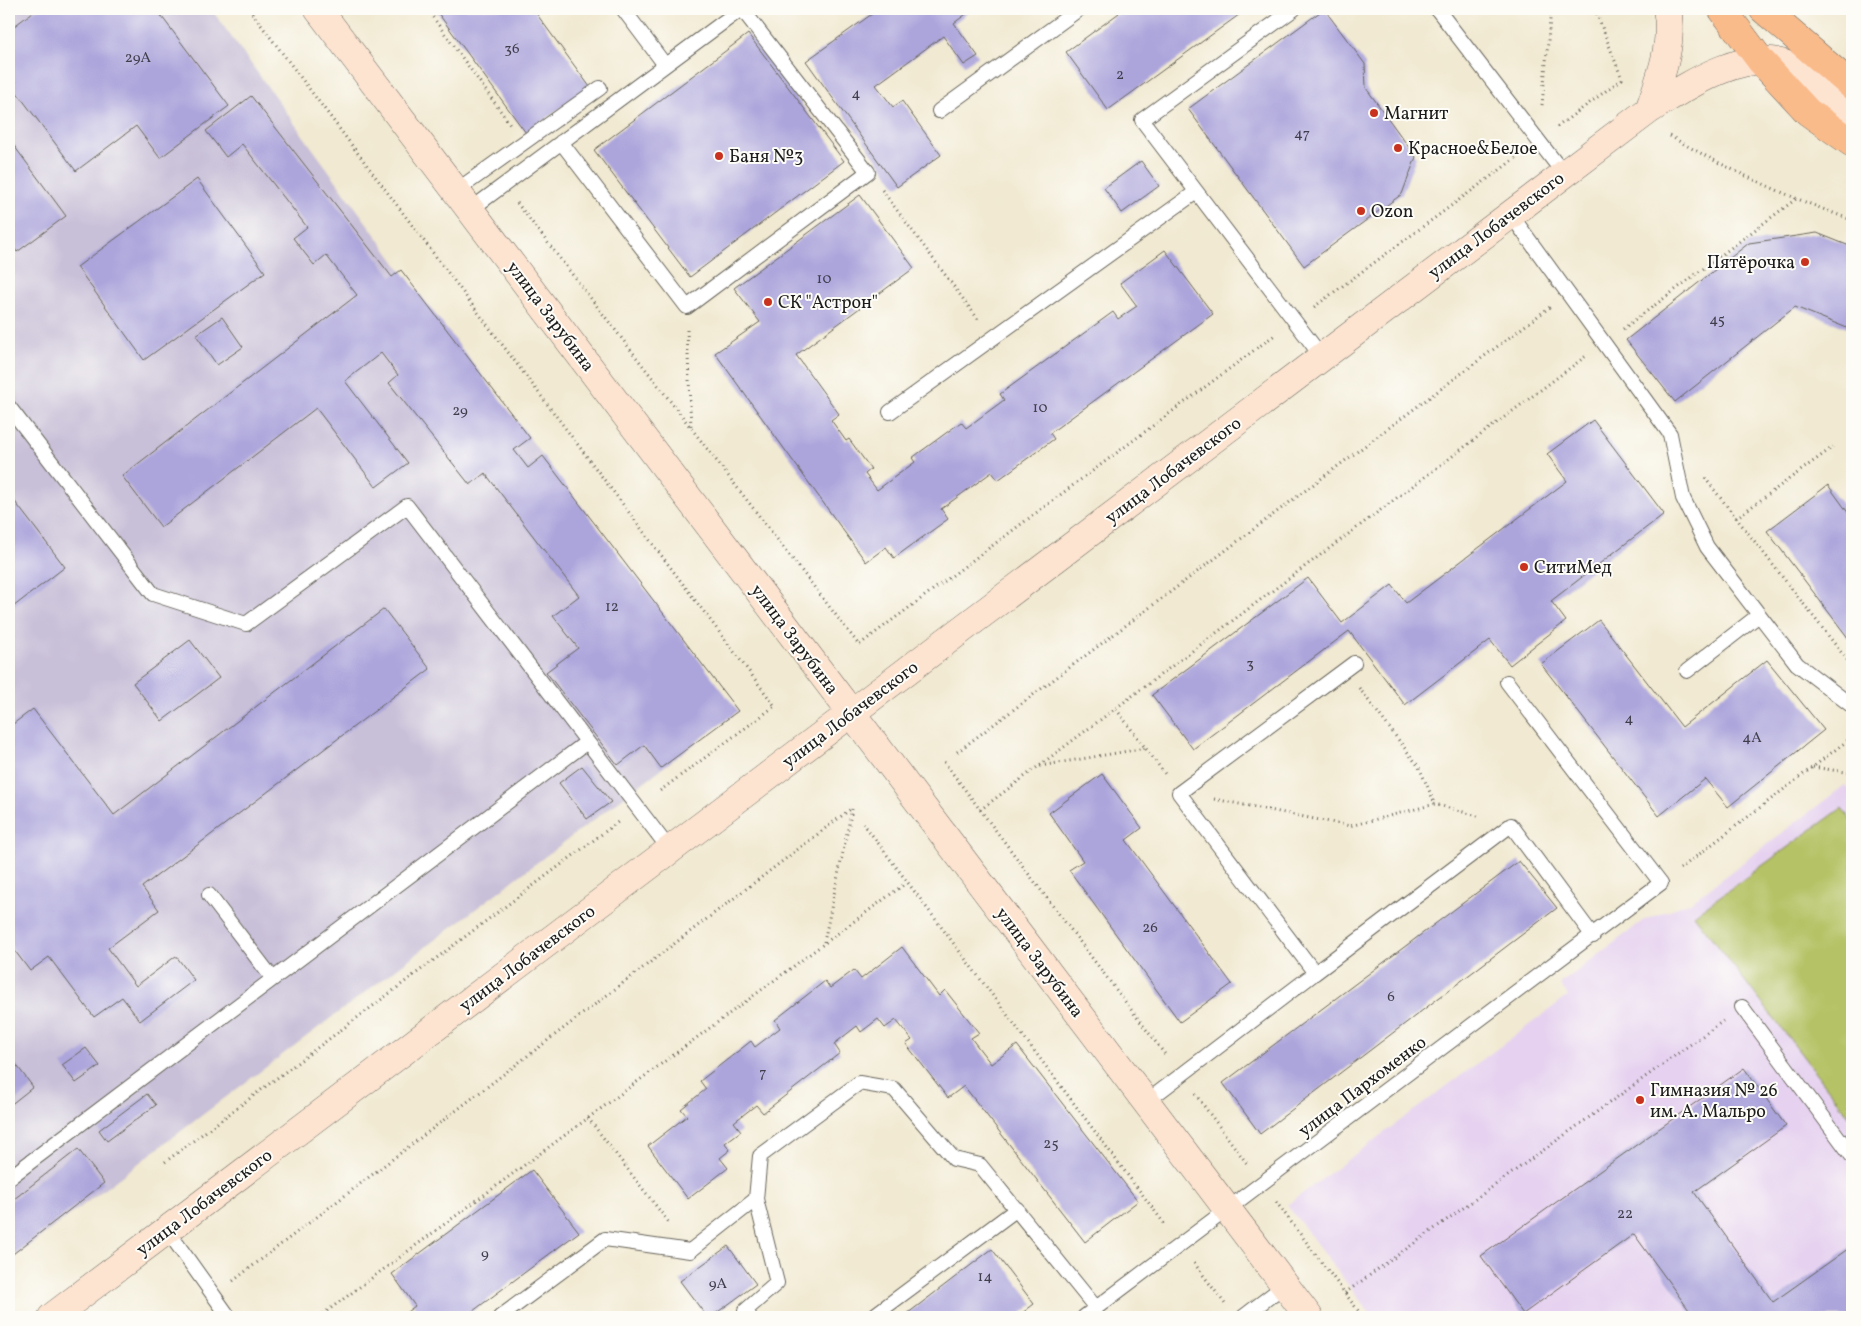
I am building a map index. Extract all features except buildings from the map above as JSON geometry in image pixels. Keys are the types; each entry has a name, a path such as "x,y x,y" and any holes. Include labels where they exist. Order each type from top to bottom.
{"main road":[{"path":"1722,9 1761,61 1808,112 1852,142"},
{"path":"1764,9 1852,86"}],"street":[{"name":"улица Зарубина","path":"318,9 1309,1317"},
{"path":"1649,110 1662,71 1668,43 1667,9"},
{"path":"1761,61 1779,62 1794,69 1823,93 1852,111"},
{"name":"улица Лобачевского","path":"52,1317 1649,110 1694,81 1726,68 1761,61"}],"lane":[{"path":"623,9 665,65"},
{"path":"463,200 503,185 561,142 665,65 741,9 868,172 686,307 561,142"},
{"path":"939,111 1079,9"},
{"path":"1294,9 1142,120 1322,357"},
{"path":"1437,9 1564,174"},
{"path":"463,200 523,142 600,88"},
{"path":"890,412 1196,192"},
{"path":"1510,215 1670,434 1683,498 1706,547 1797,664 1852,706"},
{"path":"9,407 153,594 246,624 407,506 670,850"},
{"path":"1688,671 1760,615"},
{"path":"1315,973 1179,792 1350,667"},
{"path":"1507,682 1661,883"},
{"path":"9,1178 587,742"},
{"path":"1146,1102 1510,825 1593,936"},
{"name":"улица Пархоменко","path":"1084,1317 1661,883"},
{"path":"209,895 273,979"},
{"path":"1742,1007 1852,1156"},
{"path":"750,1317 745,1311 777,1283 756,1199 760,1156 859,1083 894,1089 954,1159 980,1165 1018,1209 1096,1308"},
{"path":"500,1317 605,1239 690,1251 756,1199"},
{"path":"872,1317 1018,1209"},
{"path":"167,1230 229,1317"},
{"path":"1243,1317 1285,1285"}],"path":[{"path":"165,1162 775,706 249,9"},
{"path":"427,9 523,142"},
{"path":"1539,140 1551,9"},
{"path":"503,185 859,645 1622,78 1595,9"},
{"path":"1849,9 1852,13"},
{"path":"1670,136 1715,162 1796,199 1852,220"},
{"path":"868,172 993,338"},
{"path":"980,810 1796,199"},
{"path":"957,752 1568,293"},
{"path":"686,307 691,428"},
{"path":"1736,518 1833,447"},
{"path":"1700,472 1852,666"},
{"path":"1350,667 1419,767 1435,804"},
{"path":"1116,709 1179,792 1350,826 1435,804 1510,825"},
{"path":"1661,883 1852,737"},
{"path":"1040,766 1146,748"},
{"path":"944,762 1172,1065"},
{"path":"1813,767 1852,773"},
{"path":"214,1296 852,808 824,944"},
{"path":"864,823 906,882 1170,1231"},
{"path":"319,1317 906,882"},
{"path":"1345,1293 1742,1007"},
{"path":"1190,1089 1250,1168"},
{"path":"588,1118 690,1251"},
{"path":"1274,1200 1363,1317"},
{"path":"1188,1254 1230,1310"}],"shaded area":[{"path":"9,9 211,9 401,270 738,711 9,1261"},
{"name":"Гимназия № 26 им. А. Мальро","path":"1845,785 1852,794 1852,1317 1373,1317 1287,1205 1568,996 1560,984 1644,920 1691,902"}],"green space":[{"path":"1842,808 1852,822 1852,1120 1694,915"}],"place":[{"name":"Магнит","path":"1374,113"},
{"name":"Красное&Белое","path":"1398,148"},
{"name":"Баня №3","path":"719,156"},
{"name":"Ozon","path":"1361,211"},
{"name":"Пятёрочка","path":"1805,262"},
{"name":"СК \"Астрон\"","path":"768,302"},
{"name":"СитиМед","path":"1524,567"},
{"name":"Гимназия № 26 им. А. Мальро","path":"1640,1100"}]}
